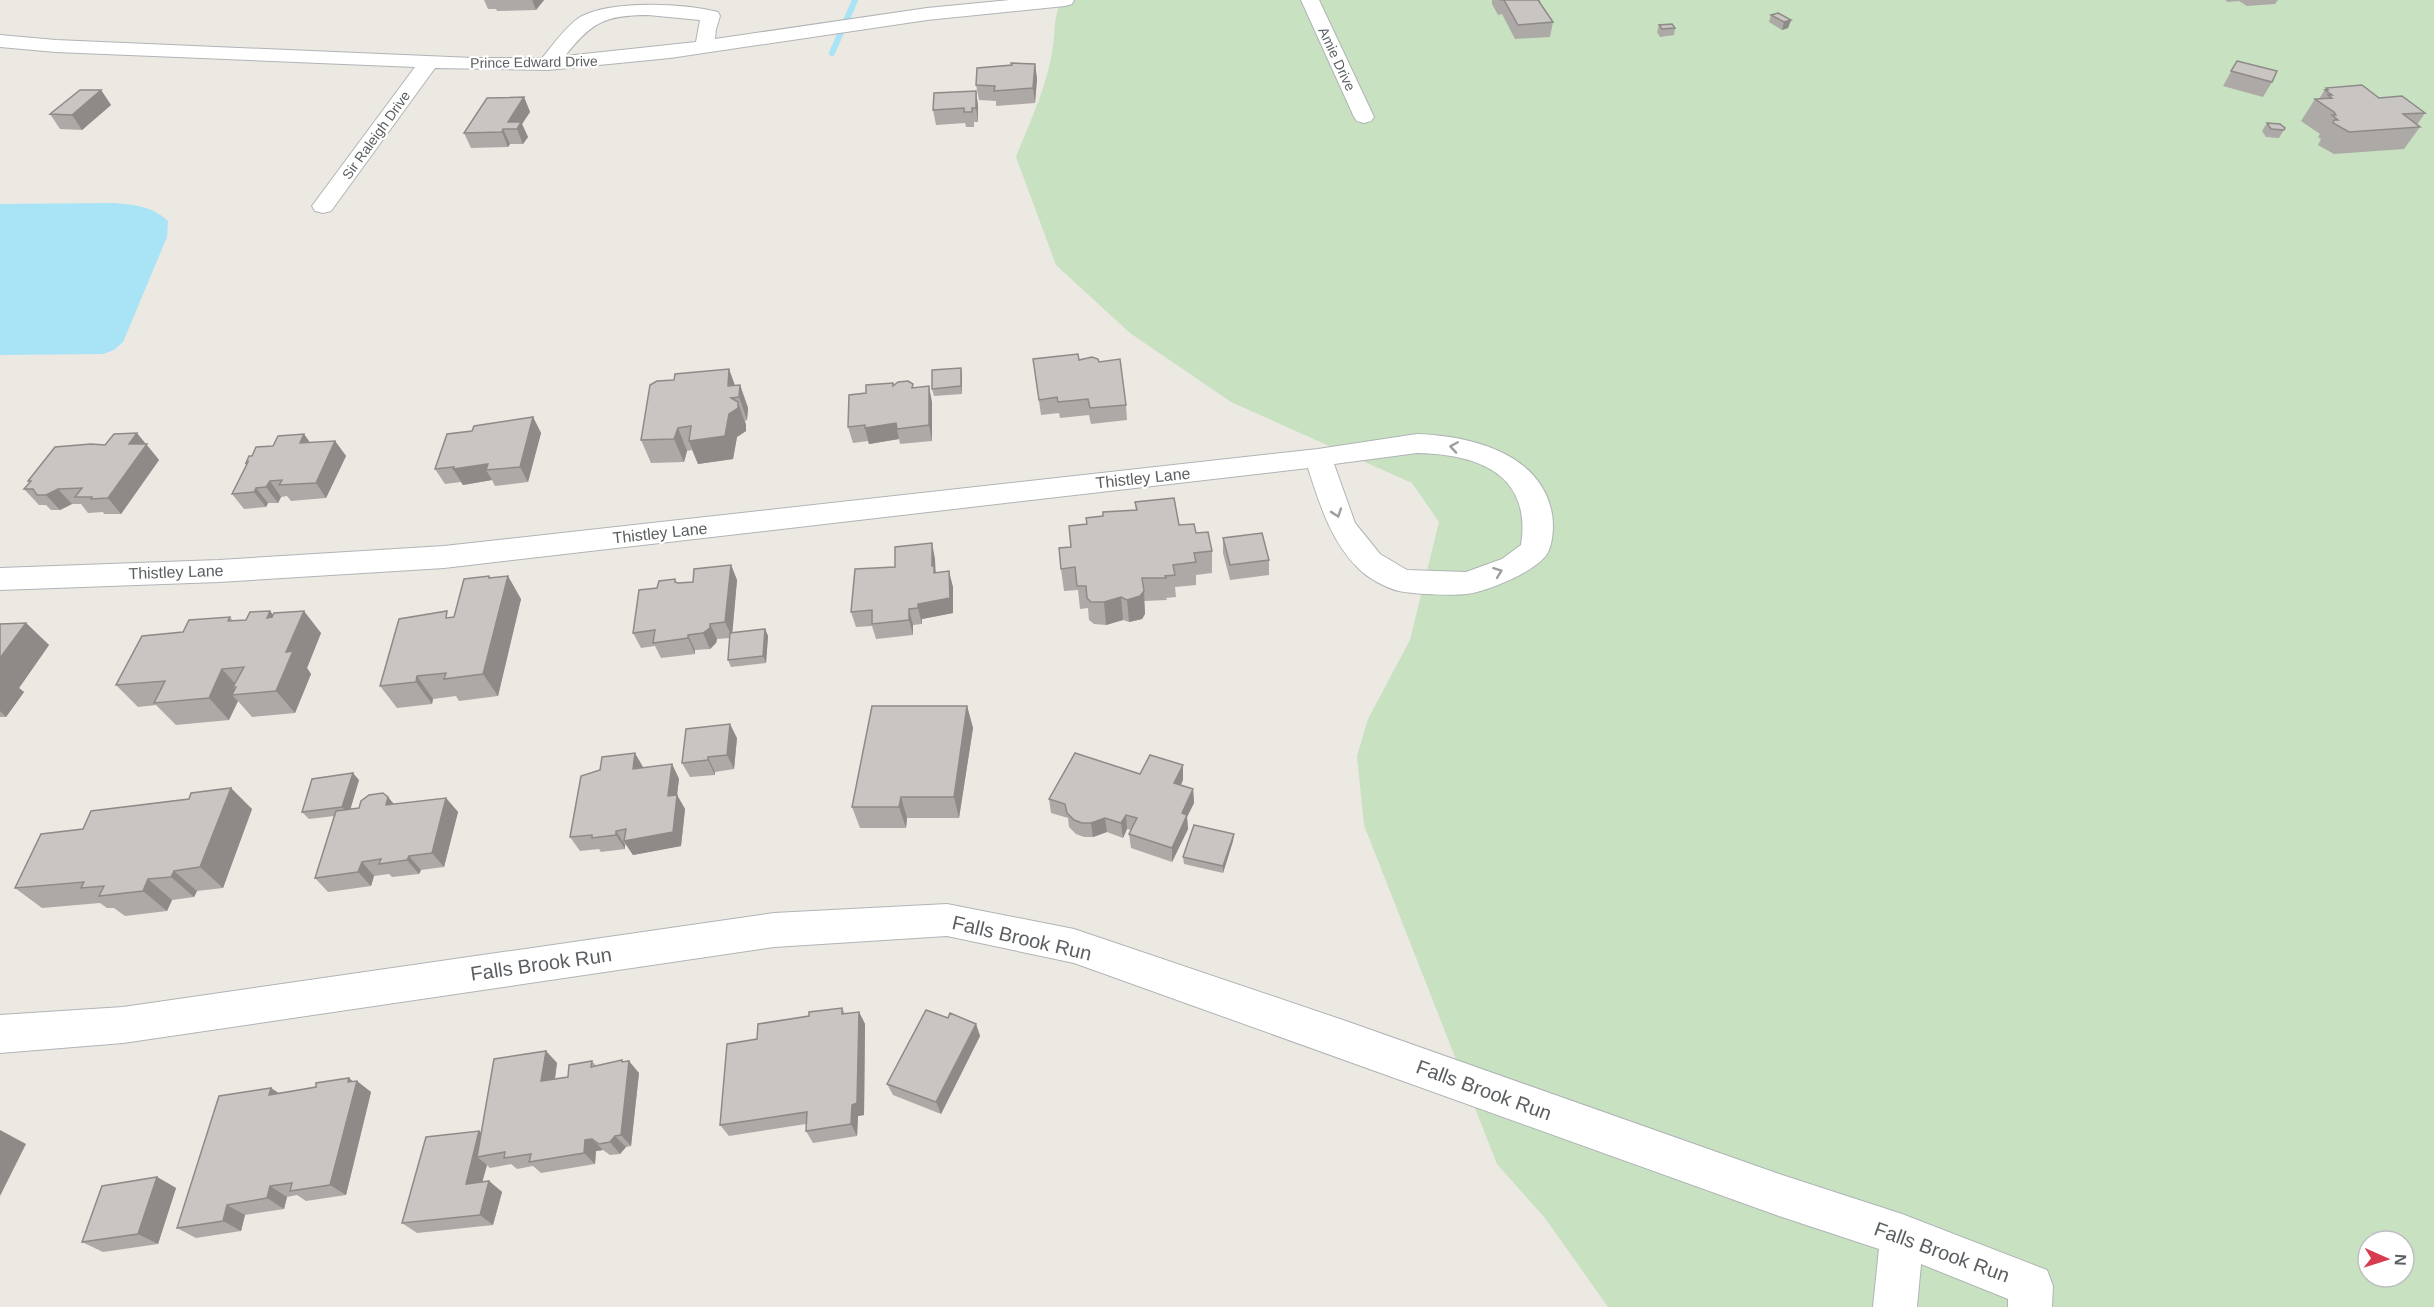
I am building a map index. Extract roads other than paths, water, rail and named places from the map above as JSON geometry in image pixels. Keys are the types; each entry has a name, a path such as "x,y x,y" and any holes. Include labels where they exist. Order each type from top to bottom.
{"street":[{"name":"Prince Edward Drive","path":"0,41 56,46 429,63 548,64 608,60 927,14 1065,0"},
{"name":"Amie Drive","path":"1310,0 1364,117"},
{"path":"548,64 571,36 590,19 610,11 635,10 711,16 706,28 705,47"},
{"name":"Sir Raleigh Drive","path":"323,206 429,63"},
{"name":"Thistley Lane","path":"0,579 219,571 444,557 1318,458 1410,442 1458,446 1495,458 1526,484 1538,516 1535,549 1513,567 1467,583 1401,581 1370,562 1342,526 1318,458"},
{"name":"Falls Brook Run","path":"0,1034 123,1024 774,930 947,920 1074,946 1343,1039 1779,1195 1902,1235 2031,1296"},
{"path":"1895,1307 1902,1235"}],"water":[{"path":"114,203 149,209 168,221 167,237 123,342 114,350 103,354 0,355 0,204"}],"waterway":[{"path":"832,53 855,0"}]}
